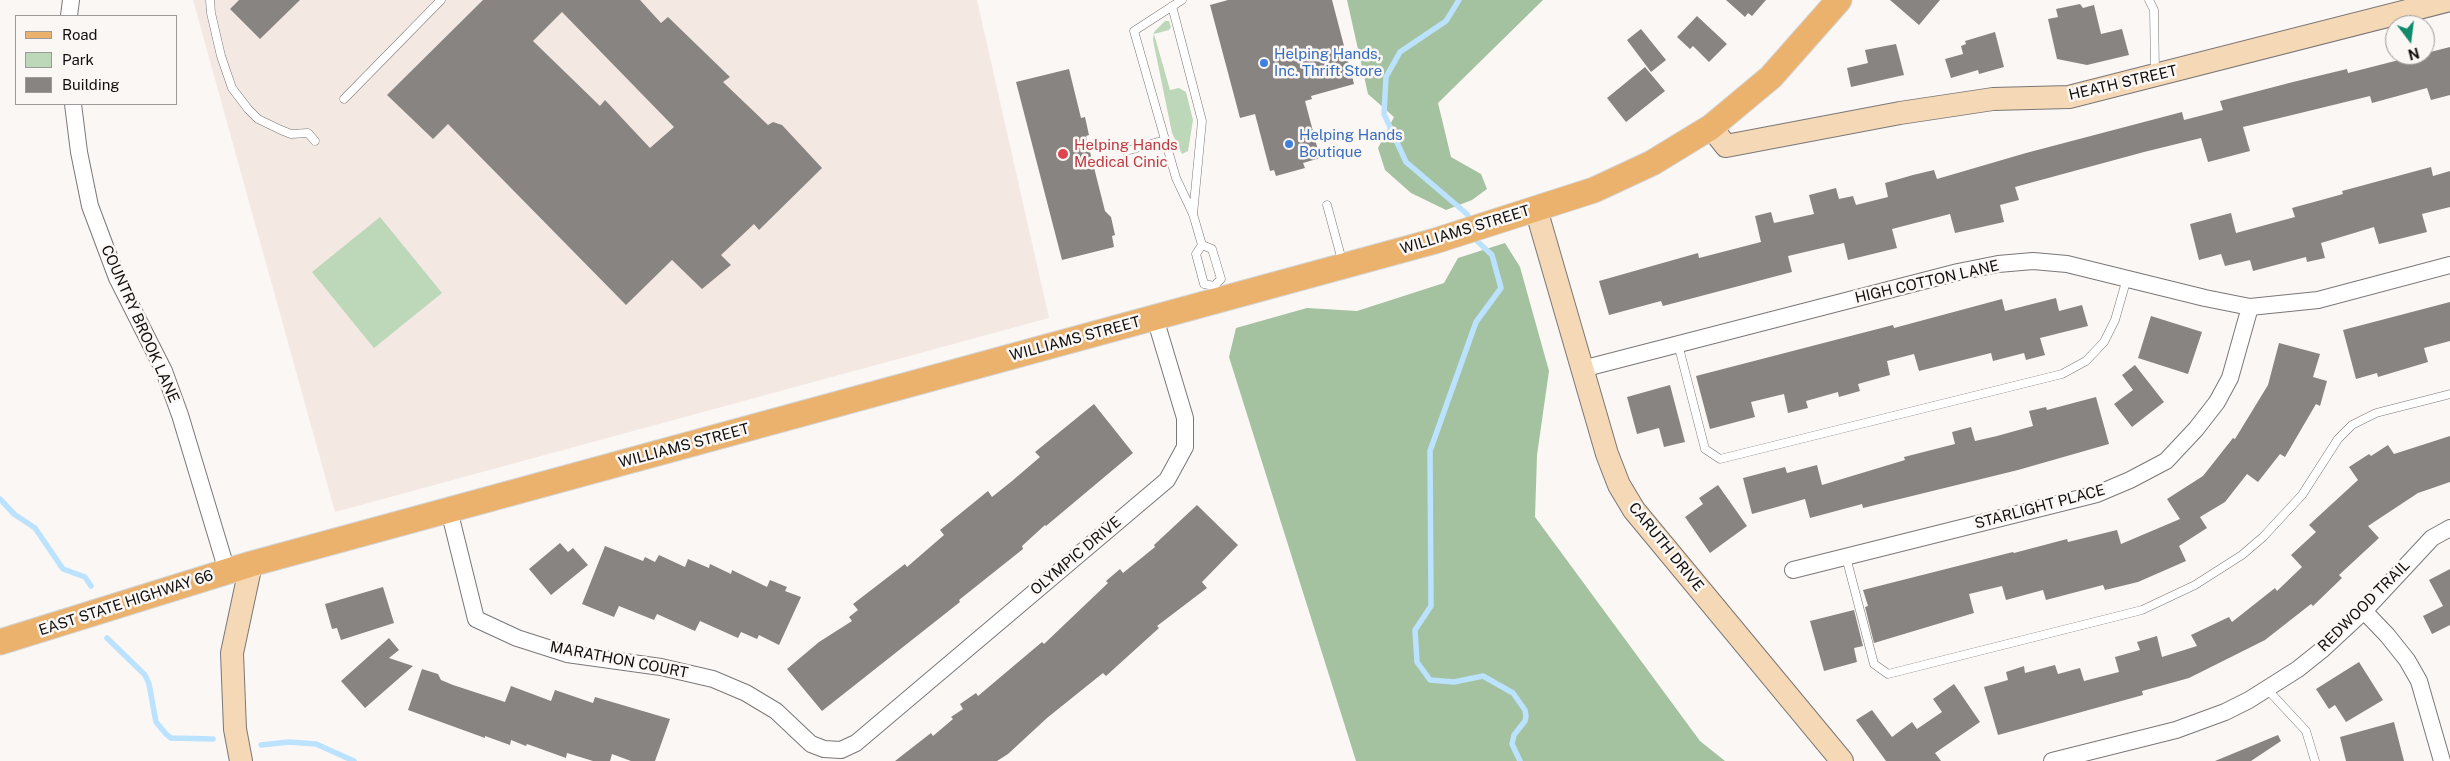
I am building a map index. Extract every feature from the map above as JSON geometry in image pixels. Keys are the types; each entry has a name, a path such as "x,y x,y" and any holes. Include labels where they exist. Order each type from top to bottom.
{"main road":[{"name":"WILLIAMS STREET","path":"251,564 1155,318 1216,293 1343,265 1435,240 1594,190 1652,163 1711,127 1770,77 1839,0"},
{"name":"EAST STATE HIGHWAY 66","path":"0,642 251,564"}],"street":[{"path":"69,15 71,0"},
{"name":"HEATH STREET","path":"1711,127 1726,146 1900,113 1993,99 2069,97 2450,0"},
{"name":"COUNTRY BROOK LANE","path":"73,105 79,152 90,206 117,278 164,371 180,415 227,571"},
{"name":"CARUTH DRIVE","path":"1536,209 1607,454 1619,485 1634,510 1842,761"},
{"name":"HIGH COTTON LANE","path":"1582,369 1948,274 1998,264 2033,261 2067,264 2205,298 2250,307 2318,300 2450,265"},
{"name":"STARLIGHT PLACE","path":"1793,570 2097,494 2130,480 2166,461 2196,429 2222,394 2230,378 2250,307"},
{"name":"OLYMPIC DRIVE","path":"856,743 1167,480 1184,448 1185,418 1155,318"},
{"name":"MARATHON COURT","path":"448,510 476,619 517,638 567,654 661,667 713,680 746,693 776,711 811,744 824,750 841,750 856,743"},
{"name":"REDWOOD TRAIL","path":"2052,761 2201,721 2225,712 2267,689 2298,669 2364,611 2426,544 2450,528"},
{"path":"241,761 235,729 232,653 251,564"},
{"path":"2364,611 2407,660 2419,681 2442,761"}],"lane":[{"path":"210,0 221,56 232,88 258,119 291,134 308,133 315,140"},
{"path":"344,99 441,0"},
{"path":"1182,0 1134,31 1176,178 1193,214 1202,245 1196,254 1204,284 1216,293 1221,279 1212,249 1202,245"},
{"path":"2149,0 2154,10 2156,76"},
{"path":"1172,6 1202,121 1193,214"},
{"path":"1126,151 1165,140"},
{"path":"1327,205 1343,265"},
{"path":"1678,343 1705,448 1720,459 2062,374 2086,361 2104,342 2115,320 2127,278"},
{"path":"1846,557 1874,664 1888,674 2142,610 2195,586 2242,555 2263,537 2302,495 2338,440 2352,425 2376,413 2450,394"},
{"path":"2267,689 2306,731 2315,761"}],"shaded area":[{"path":"193,0 977,0 1049,318 335,512"}],"green space":[{"path":"1347,0 1543,0 1438,103 1451,157 1481,174 1487,189 1472,200 1446,210 1411,193 1385,170 1378,148 1394,117 1368,94"},
{"path":"1165,21 1169,21 1171,27 1169,30 1154,34 1170,90 1179,88 1186,92 1193,120 1188,151 1182,154 1172,133 1153,40 1154,32"},
{"path":"380,217 442,293 374,348 312,272"},
{"path":"1505,243 1520,267 1549,371 1537,455 1535,517 1700,741 1725,761 1356,761 1229,357 1236,328 1307,308 1357,311 1444,283 1458,258"}],"building":[{"path":"239,0 300,0 260,39 230,9"},
{"path":"483,0 640,0 661,23 668,17 730,77 723,82 768,125 773,122 782,125 822,168 759,230 754,224 721,255 731,265 702,289 672,260 626,305 448,124 433,139 387,95","holes":["562,12 674,127 650,148 605,100 600,106 533,41"]},
{"path":"1228,0 1332,0 1354,84 1311,96 1312,99 1305,101 1320,158 1303,163 1305,168 1276,176 1274,170 1270,171 1255,114 1240,118 1210,5"},
{"path":"1726,0 1766,0 1752,16 1748,13 1745,17"},
{"path":"1890,0 1940,0 1919,25"},
{"path":"2080,4 2083,8 2094,5 2101,34 2122,29 2129,55 2087,65 2057,59 2048,19 2058,17 2056,9"},
{"path":"1697,16 1727,44 1709,62 1693,46 1690,49 1677,37"},
{"path":"1641,29 1666,60 1651,72 1627,40"},
{"path":"1995,32 2004,67 1979,74 1978,70 1951,78 1945,59 1963,54 1961,46 1966,44 1965,41"},
{"path":"1896,44 1904,75 1851,87 1847,68 1868,63 1865,50"},
{"path":"2450,47 2450,95 2431,100 2427,88 2372,103 2370,96 2243,127 2250,151 2208,162 2201,138 2144,152 2015,187 2019,200 2000,205 2004,222 1955,233 1950,214 1892,229 1897,248 1848,260 1844,243 1822,248 1788,256 1792,272 1663,306 1661,301 1609,315 1599,281 1698,253 1699,258 1761,242 1755,216 1771,212 1774,223 1814,214 1809,195 1836,188 1839,199 1853,196 1856,205 1888,197 1885,183 1913,175 1934,170 1937,179 2026,153 2182,112 2184,120 2223,110 2220,101 2347,69 2348,73 2385,64 2435,65 2435,51"},
{"path":"1645,67 1665,91 1626,122 1607,98"},
{"name":"Helping Hands Medical Cinic","path":"1069,69 1081,118 1085,117 1089,135 1086,136 1105,211 1111,217 1115,235 1112,236 1114,247 1062,260 1016,82"},
{"path":"2431,167 2433,176 2450,171 2450,207 2422,214 2427,232 2379,244 2374,227 2321,243 2325,258 2307,262 2306,257 2253,271 2250,260 2225,266 2221,254 2199,260 2190,224 2231,213 2236,233 2295,217 2292,208 2343,194 2342,191"},
{"path":"2056,298 2059,311 2082,305 2088,326 2040,338 2045,355 2026,360 2024,353 1993,361 1991,353 1919,371 1914,354 1887,361 1890,375 1858,384 1860,391 1839,397 1838,392 1806,401 1808,408 1788,413 1784,394 1751,402 1755,417 1710,429 1696,376 1893,325 1894,328 2002,299 2005,311"},
{"path":"2450,302 2450,341 2424,348 2428,362 2378,377 2377,373 2356,379 2343,330"},
{"path":"2151,316 2202,332 2188,374 2138,358"},
{"path":"2279,343 2320,354 2313,377 2327,381 2320,406 2316,404 2285,457 2280,454 2258,482 2247,474 2225,502 2200,517 2207,528 2179,546 2186,561 2138,582 2105,590 2103,585 2046,600 2043,590 2006,600 2002,586 1969,594 1974,613 1874,643 1865,607 1868,606 1863,590 2067,539 2068,542 2117,530 2121,544 2180,519 2167,499 2203,476 2233,438 2235,439 2268,385"},
{"path":"2135,365 2164,402 2132,427 2114,404 2133,390 2122,375"},
{"path":"1670,385 1685,442 1664,447 1659,428 1637,434 1627,397"},
{"path":"2096,397 2109,444 2018,470 1863,508 1862,504 1810,518 1805,499 1752,514 1743,478 1785,467 1787,473 1817,465 1822,485 1905,460 1904,457 1955,444 1952,432 1971,427 1975,441 1997,436 2033,426 2029,411 2046,407 2047,410"},
{"path":"1094,404 1133,453 1045,525 1022,546 1023,549 959,600 960,602 822,711 787,669 819,642 852,621 849,617 858,610 853,604 905,564 907,567 944,535 940,530 988,491 992,497 1012,481 1040,457 1035,452"},
{"path":"2450,436 2450,482 2418,493 2368,526 2379,538 2339,575 2342,578 2313,606 2311,604 2265,640 2189,678 2142,691 2143,695 1998,735 1984,687 2008,680 2006,672 2024,666 2025,673 2055,665 2058,674 2080,668 2084,681 2119,672 2115,657 2140,650 2137,642 2157,636 2162,657 2197,646 2191,635 2229,617 2232,622 2275,588 2277,591 2302,567 2291,555 2316,532 2309,525 2358,480 2349,467 2388,445 2394,454"},
{"path":"1718,485 1747,526 1710,553 1685,517 1703,504 1699,498"},
{"path":"1197,505 1238,545 1202,582 1207,588 1157,626 1159,628 1106,676 1103,673 1047,718 1008,754 997,761 895,761 931,733 933,736 953,719 951,717 963,709 960,704 976,693 978,696 1042,642 1044,644 1108,583 1106,581 1120,569 1123,573 1155,547 1154,545"},
{"path":"560,543 568,552 573,548 588,565 551,595 529,569"},
{"path":"605,546 643,561 645,557 655,562 659,555 685,567 688,559 709,568 710,564 731,574 732,570 767,587 770,580 787,587 785,591 801,597 779,645 759,635 757,639 741,632 738,638 700,621 695,631 657,614 654,620 619,606 614,617 582,604"},
{"path":"2450,569 2450,625 2432,634 2423,616 2443,606 2429,580"},
{"path":"383,587 394,623 341,640 337,628 332,629 325,604"},
{"path":"1854,610 1863,646 1854,648 1857,662 1824,671 1810,621"},
{"path":"389,638 399,650 389,658 413,666 365,708 341,681"},
{"path":"2359,662 2383,700 2346,722 2335,705 2329,709 2316,689"},
{"path":"422,669 438,674 441,680 453,685 505,702 511,686 551,701 555,690 593,703 595,697 670,719 655,761 631,761 612,754 610,761 593,761 567,753 566,758 511,740 510,745 485,736 485,738 408,710"},
{"path":"1954,684 1980,722 1935,753 1941,761 1886,761 1856,720 1872,710 1892,737 1912,722 1917,729 1942,712 1933,699"},
{"path":"2394,722 2404,761 2346,761 2340,737"},
{"path":"2278,735 2281,741 2251,761 2215,761"}],"waterway":[{"path":"1459,0 1446,21 1400,52 1386,77 1384,114 1406,162 1467,214 1471,224"},
{"path":"1474,235 1476,240 1492,255 1501,288 1476,322 1430,451 1431,606 1415,630 1417,662 1430,680 1454,682 1483,676 1513,693 1525,710 1526,716 1525,721 1514,735 1512,744 1520,761"},
{"path":"0,499 14,514 35,528 63,569 85,577 91,586"},
{"path":"107,638 145,675 149,684 156,722 166,734 171,738 213,739"},
{"path":"261,745 289,742 316,744 354,761"}],"place":[{"name":"Helping Hands, Inc. Thrift Store","path":"1264,63"},
{"name":"Helping Hands Boutique","path":"1289,144"},
{"name":"Helping Hands Medical Cinic","path":"1063,154"}]}
